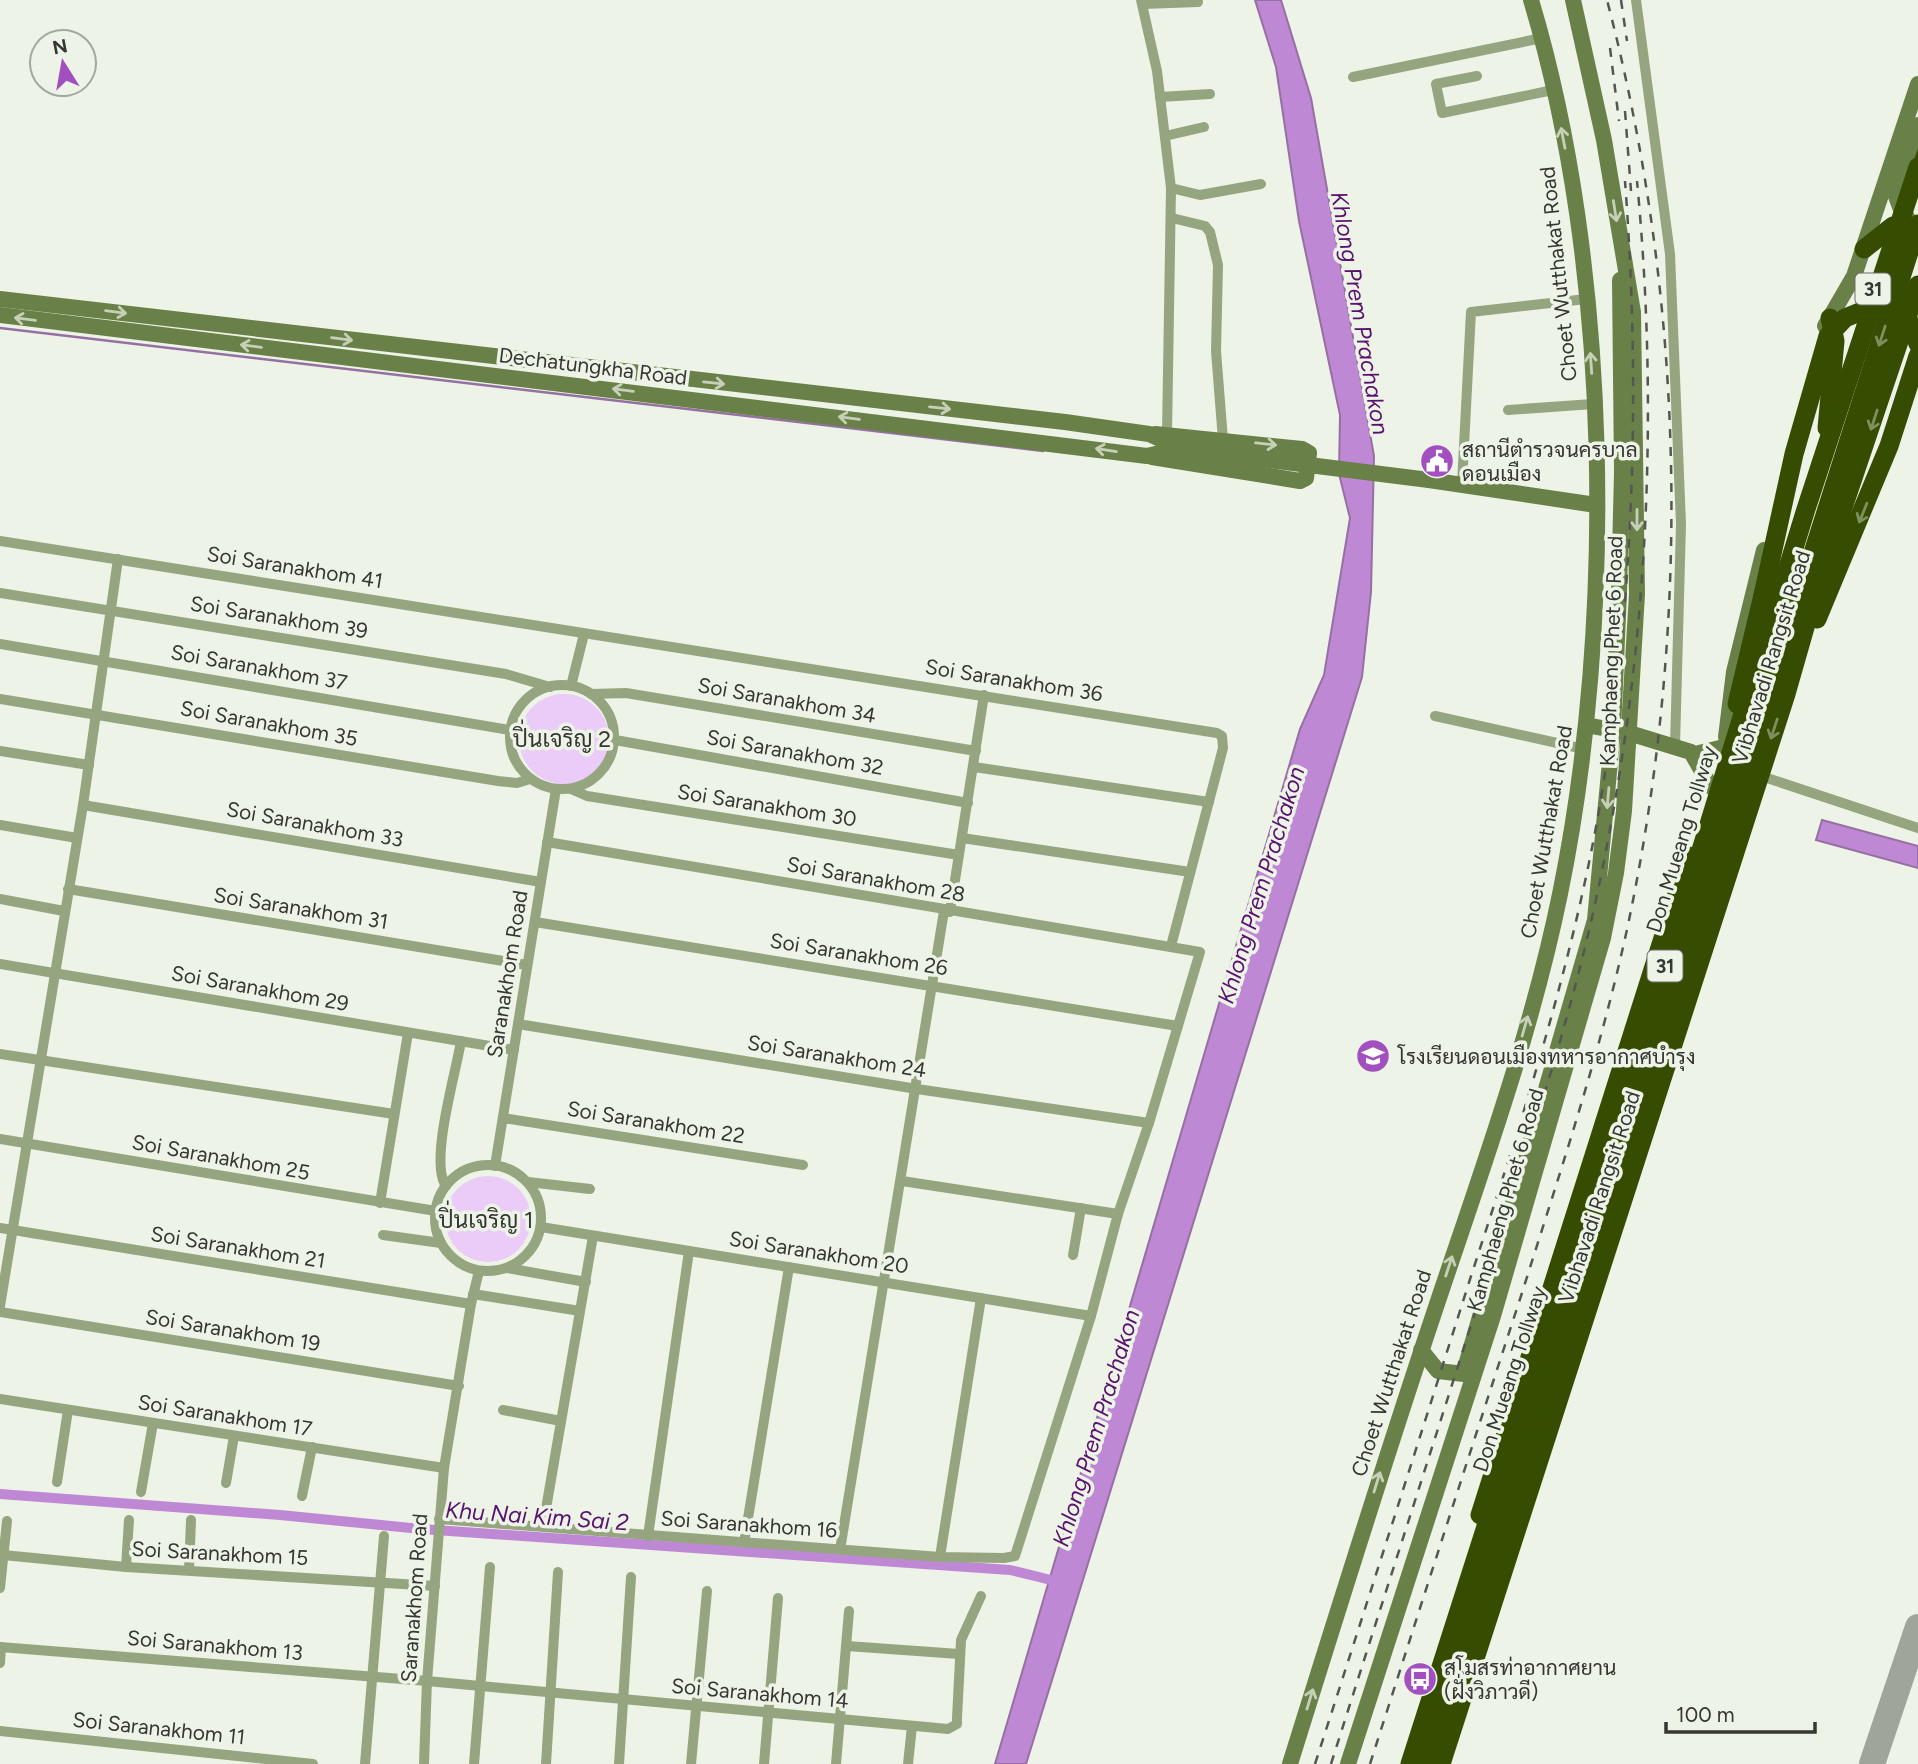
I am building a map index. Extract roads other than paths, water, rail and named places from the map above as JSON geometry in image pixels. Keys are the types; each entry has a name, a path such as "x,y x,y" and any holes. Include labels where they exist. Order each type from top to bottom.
{"highway":[{"name":"Vibhavadi Rangsit Road","path":"1400,1764 1737,704 1759,646 1918,149"},
{"name":"Don Mueang Tollway","path":"1410,1764 1666,964 1806,509 1918,167"},
{"name":"Don Mueang Tollway","path":"1426,1764 1918,224"},
{"path":"1864,250 1893,226"},
{"name":"Vibhavadi Rangsit Road","path":"1441,1764 1786,694 1818,582 1918,285"},
{"path":"1737,704 1794,454 1828,336 1845,318 1872,307 1896,311 1912,325 1918,344"},
{"path":"1827,428 1835,341 1830,318"},
{"path":"1786,694 1889,446 1918,356"}],"main road":[{"name":"Choet Wutthakat Road","path":"1290,1764 1421,1350 1497,1124 1550,939 1584,749 1595,592 1596,505 1586,299 1578,223 1553,90 1531,0"},
{"name":"Kamphaeng Phet 6 Road","path":"1348,1764 1493,1316 1603,938 1616,873 1629,733 1637,594 1633,312 1621,257 1601,127 1573,0"},
{"name":"Vibhavadi Rangsit Road","path":"1725,742 1729,698 1812,363 1830,318 1854,276 1864,250 1918,85"},
{"path":"1918,125 1894,191 1903,215 1918,224"},
{"name":"Kamphaeng Phet 6 Road","path":"1338,1764 1464,1374 1595,920 1613,730 1622,472 1619,312 1621,257"},
{"name":"Dechatungkha Road","path":"0,299 1149,434 1180,448 1205,452 1462,484 1596,505"},
{"path":"78,325 81,308"},
{"name":"Dechatungkha Road","path":"0,316 1147,456 1180,448"},
{"path":"512,377 513,360"},
{"path":"1147,456 1300,481 1306,478 1307,450 1149,434"},
{"name":"Kamphaeng Phet 6 Road","path":"1586,725 1613,730"},
{"path":"1613,730 1685,750 1725,742"},
{"path":"1685,750 1711,787"},
{"path":"1421,1350 1438,1371 1464,1374"}],"street":[{"path":"1636,0 1668,224 1672,275 1681,512 1685,750"},
{"path":"1167,434 1171,188 1160,97 1142,2 1198,2"},
{"path":"1353,77 1542,38"},
{"path":"1477,76 1436,85 1442,113 1553,90"},
{"path":"1160,97 1210,94"},
{"path":"1166,136 1204,127"},
{"path":"1171,188 1200,195 1261,184"},
{"path":"1172,218 1205,226 1210,232 1218,265 1216,351 1223,440"},
{"path":"1462,484 1471,312 1586,299"},
{"path":"1508,410 1593,404"},
{"name":"Soi Saranakhom 41","path":"0,541 584,634"},
{"path":"0,1306 83,805 118,559"},
{"name":"Soi Saranakhom 39","path":"0,593 506,674 550,687"},
{"path":"571,686 584,634"},
{"name":"Soi Saranakhom 36","path":"584,634 1217,733 1224,743 1171,946"},
{"name":"Soi Saranakhom 37","path":"0,644 510,730"},
{"path":"571,686 591,694 609,714 615,740 611,757 601,772 587,783 571,789 556,789 530,779 514,757 510,730 524,703 550,687 571,686"},
{"name":"Soi Saranakhom 34","path":"591,694 626,693 975,751"},
{"path":"840,1550 933,986 975,767 984,695"},
{"name":"Soi Saranakhom 35","path":"0,699 498,781 517,783 530,779"},
{"path":"1435,716 1584,749"},
{"name":"Soi Saranakhom 32","path":"615,740 968,803"},
{"path":"0,751 89,765"},
{"path":"975,767 1209,802"},
{"path":"1758,775 1918,828"},
{"name":"Saranakhom Road","path":"495,1166 556,789"},
{"name":"Soi Saranakhom 30","path":"571,789 587,796 959,855"},
{"name":"Soi Saranakhom 33","path":"83,805 541,882"},
{"path":"0,825 77,838"},
{"path":"962,838 1190,872"},
{"name":"Soi Saranakhom 28","path":"547,842 1200,952 1178,1026"},
{"name":"Soi Saranakhom 31","path":"68,888 527,965"},
{"path":"0,899 64,911"},
{"name":"Soi Saranakhom 26","path":"534,922 1178,1026"},
{"name":"Soi Saranakhom 29","path":"0,964 514,1049"},
{"name":"Soi Saranakhom 24","path":"518,1024 917,1089 1149,1123"},
{"path":"1091,1316 1118,1214 1178,1026"},
{"path":"380,1203 408,1033"},
{"path":"446,1186 441,1179 440,1154 461,1041"},
{"path":"0,1054 394,1114"},
{"name":"Soi Saranakhom 22","path":"503,1118 803,1165"},
{"name":"Soi Saranakhom 25","path":"0,1139 436,1211"},
{"path":"507,1268 523,1259 535,1245 541,1227 539,1203 528,1182 513,1171 495,1166 468,1169 446,1186 436,1211 436,1227 441,1243 451,1256 464,1266 479,1271 507,1268 586,1282"},
{"path":"902,1181 1118,1214"},
{"path":"528,1182 590,1189"},
{"path":"1073,1255 1081,1208"},
{"name":"Soi Saranakhom 20","path":"541,1227 1091,1316"},
{"name":"Soi Saranakhom 21","path":"0,1228 472,1299 580,1311"},
{"path":"383,1235 441,1243"},
{"path":"543,1526 593,1236"},
{"path":"648,1536 689,1251"},
{"path":"744,1543 789,1267"},
{"name":"Saranakhom Road","path":"424,1764 427,1681 444,1468 479,1271"},
{"path":"940,1557 981,1298"},
{"name":"Soi Saranakhom 19","path":"0,1312 459,1386"},
{"name":"Soi Saranakhom 16","path":"438,1526 543,1526 940,1557 1015,1556 1091,1316"},
{"name":"Soi Saranakhom 17","path":"0,1399 444,1468"},
{"path":"57,1482 68,1410"},
{"path":"503,1410 561,1421"},
{"path":"141,1492 153,1423"},
{"path":"226,1483 234,1436"},
{"path":"302,1496 312,1447"},
{"path":"126,1567 129,1520"},
{"path":"189,1570 191,1520"},
{"path":"0,1588 7,1521"},
{"path":"365,1764 384,1536"},
{"name":"Soi Saranakhom 15","path":"3,1555 126,1567 435,1586"},
{"path":"474,1764 490,1567"},
{"path":"546,1764 558,1572"},
{"path":"619,1764 631,1577"},
{"path":"691,1764 707,1591"},
{"name":"Soi Saranakhom 14","path":"427,1681 948,1729 957,1724 958,1654 965,1626 981,1596"},
{"path":"764,1764 778,1598"},
{"path":"836,1764 849,1611"},
{"path":"847,1646 958,1654"},
{"path":"0,1663 1,1647"},
{"name":"Soi Saranakhom 13","path":"1,1647 427,1681"},
{"path":"908,1764 912,1727"},
{"name":"Soi Saranakhom 11","path":"0,1731 313,1764"}],"water":[{"name":"Khlong Prem Prachakon","path":"1255,0 1281,0 1311,98 1374,456 1371,592 1362,677 1026,1764 995,1764 1300,729 1324,675 1350,518 1339,474 1340,415 1299,221 1276,67"},
{"path":"1822,820 1918,846 1918,868 1816,840"}],"waterway":[{"path":"0,328 1043,451"},
{"name":"Khu Nai Kim Sai 2","path":"0,1494 280,1515 421,1529 1010,1570 1063,1583"}],"railway":[{"path":"1370,1764 1593,1063 1629,920 1649,806 1663,690 1670,575 1671,458 1665,343 1652,227 1633,113 1607,0"},
{"path":"1621,0 1627,41"},
{"path":"1610,48 1619,121"},
{"path":"1625,111 1631,191"},
{"path":"1315,1764 1526,1104 1559,990 1587,874 1610,737 1627,579 1633,340 1625,181"},
{"path":"1331,1764 1544,1094 1584,952 1613,815 1637,634 1648,453 1644,272 1637,181"}],"place":[{"name":"สถานีตำรวจนครบาล ดอนเมือง","path":"1437,461"},
{"name":"โรงเรียนดอนเมืองทหารอากาศบำรุง","path":"1373,1056"},
{"name":"สโมสรท่าอากาศยาน (ฝั่งวิภาวดี)","path":"1420,1679"}],"district":[{"name":"ปิ่นเจริญ 2","path":"562,739"},
{"name":"ปิ่นเจริญ 1","path":"486,1220"}]}
